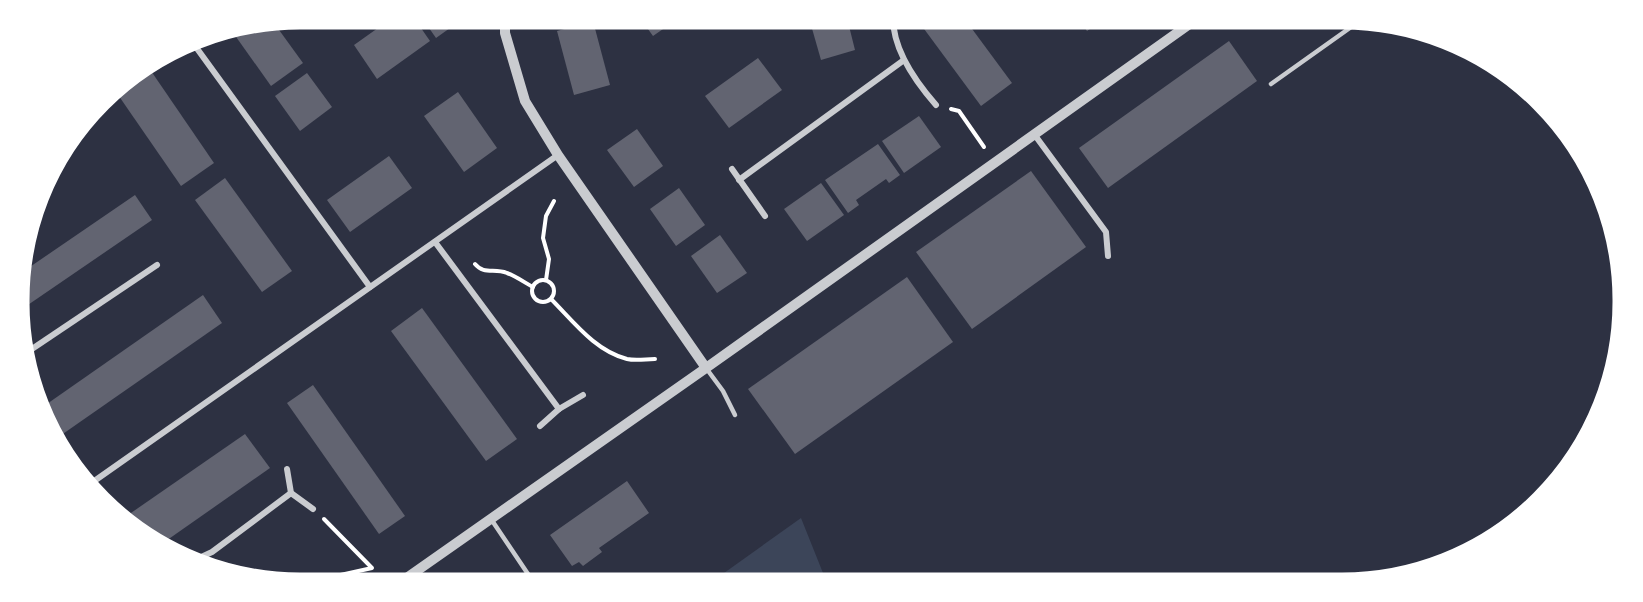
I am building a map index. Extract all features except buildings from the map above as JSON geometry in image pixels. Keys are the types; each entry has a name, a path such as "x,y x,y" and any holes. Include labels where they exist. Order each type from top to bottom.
{"street":[{"path":"505,28 525,101 558,155 706,368"},
{"path":"894,28 895,40 904,60 936,105"},
{"path":"412,574 1184,28"},
{"path":"197,49 370,287"},
{"path":"739,180 904,60"},
{"path":"1034,134 1106,232 1108,256"},
{"path":"95,480 558,155"},
{"path":"732,169 765,216"},
{"path":"435,242 560,409"},
{"path":"33,348 157,265"},
{"path":"540,426 560,409 583,395"},
{"path":"286,469 291,493 313,509"},
{"path":"204,556 291,493"}],"lane":[{"path":"1271,84 1349,28"},
{"path":"706,368 723,391 735,415"},
{"path":"491,519 527,574"}],"path":[{"path":"936,105 959,111 994,161"},
{"path":"546,280 549,259 543,238 546,216 554,201"},
{"path":"469,257 479,270 507,273 533,287"},
{"path":"546,280 554,287 554,292 551,299 544,302 538,301 532,293 533,287 540,281 546,280"},
{"path":"551,299 603,350 628,359 655,359"},
{"path":"340,534 372,568 345,574"}],"shaded area":[{"path":"801,518 823,574 723,574"}]}
